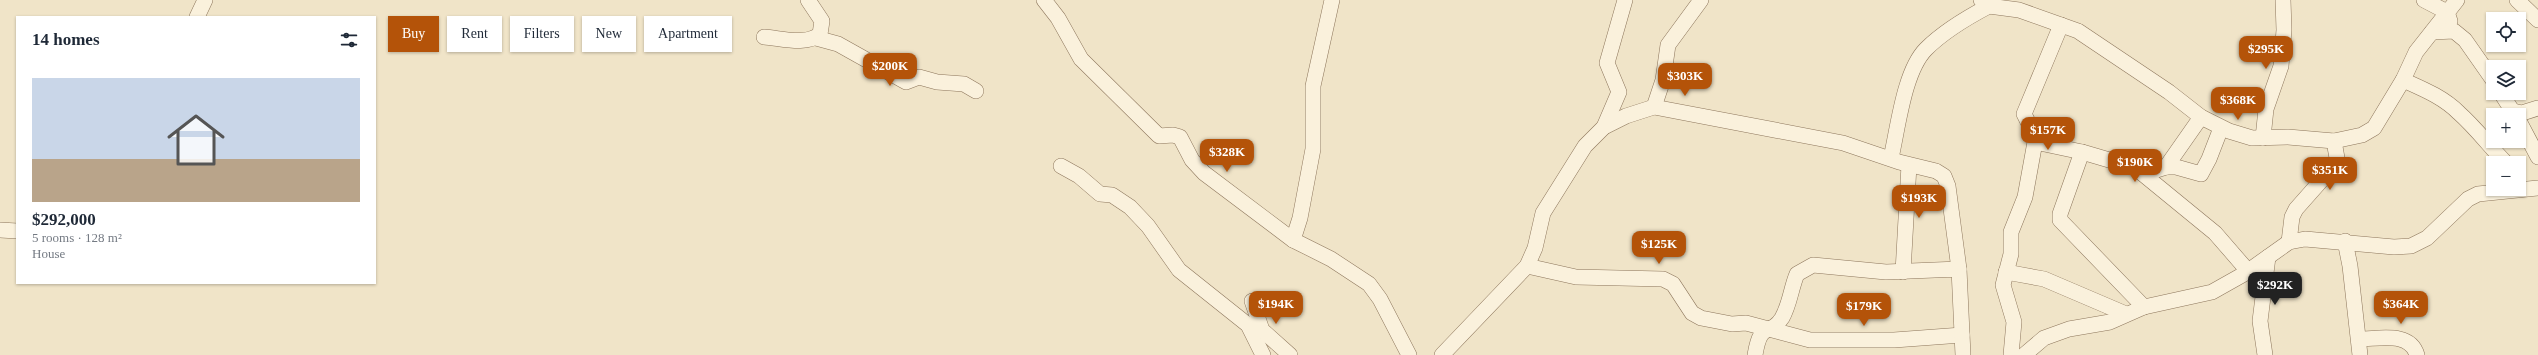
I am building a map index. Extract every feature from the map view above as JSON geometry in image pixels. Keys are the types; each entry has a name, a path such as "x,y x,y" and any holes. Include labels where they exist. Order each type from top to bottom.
{"street":[{"path":"197,16 205,0"},
{"path":"808,0 822,21 820,34 816,38"},
{"path":"1044,0 1058,18 1081,59 1159,136 1172,135 1180,137 1192,160 1204,173 1293,240 1332,259 1369,284 1380,300 1409,355"},
{"path":"1293,240 1300,218 1313,150 1313,86 1332,0"},
{"path":"1604,127 1619,92 1607,63 1625,0"},
{"path":"1654,106 1663,80 1668,45 1701,0"},
{"path":"2264,138 2266,109 2280,66 2284,30 2282,0"},
{"path":"2424,0 2447,12 2454,31 2465,40 2486,70"},
{"path":"1891,158 1909,83 1920,58 1938,40 1985,3 2006,7 2061,25 2095,41 2201,117 2242,137 2334,142 2362,135 2374,128 2403,80 2416,52 2457,0"},
{"path":"2517,0 2538,20"},
{"path":"2011,355 2014,322 2003,290 2011,254 2011,232 2028,182 2035,142 2034,134 2024,114 2061,25"},
{"path":"2432,32 2454,31"},
{"path":"764,37 804,40 816,38 838,44 906,82 919,77 937,82 964,84 976,91"},
{"path":"2403,80 2435,94 2460,113 2485,143 2499,156"},
{"path":"1442,355 1527,266 1535,248 1543,214 1585,146 1604,127 1626,116 1654,106 1843,143 1910,165 1936,170 1944,176 1950,198 1959,270 1963,355"},
{"path":"2526,112 2538,108"},
{"path":"2166,167 2201,117"},
{"path":"2035,142 2082,152 2150,172 2166,167 2176,167 2200,174 2209,160 2221,128"},
{"path":"2526,135 2538,157"},
{"path":"2290,242 2292,217 2296,209 2335,165 2337,158 2334,142"},
{"path":"2082,152 2060,214 2060,220 2144,307"},
{"path":"1903,272 1910,165"},
{"path":"1061,166 1083,180 1100,194 1112,195 1130,207 1148,226 1179,270 1248,325 1263,355"},
{"path":"2138,169 2215,233 2248,271"},
{"path":"2024,355 2044,338 2056,333 2110,322 2144,307 2212,292 2248,271 2290,242 2305,239 2345,241 2394,247 2411,246 2427,238 2468,199 2478,194 2528,186"},
{"path":"0,230 16,231"},
{"path":"2345,241 2350,266 2360,355"},
{"path":"2265,355 2260,321 2268,257"},
{"path":"1527,266 1576,277 1663,279 1672,284 1696,316 1711,321 1734,325 1744,323 1820,342 1962,335"},
{"path":"1755,355 1759,335 1766,329 1775,326 1782,318 1797,274 1809,266 1903,272 1959,270"},
{"path":"2006,272 2044,280 2126,314"},
{"path":"1252,301 1262,330 1290,355"},
{"path":"2359,339 2407,340 2414,345 2417,355"}]}
